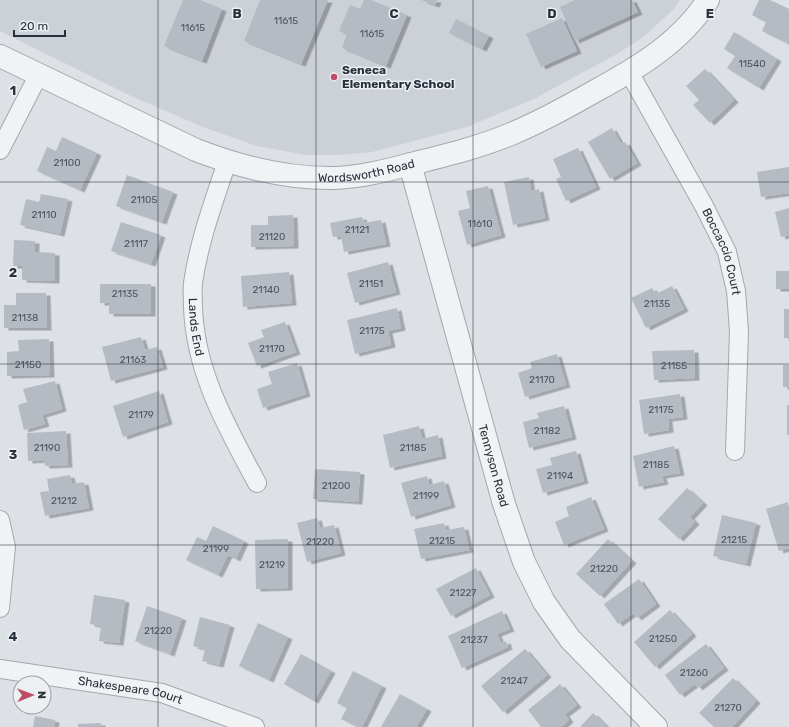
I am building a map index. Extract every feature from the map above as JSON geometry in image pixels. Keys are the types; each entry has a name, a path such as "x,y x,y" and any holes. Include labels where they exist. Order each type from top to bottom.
{"street":[{"name":"Wordsworth Road","path":"0,56 196,150 227,162 291,175 335,178 378,173 460,151 510,134 552,114 629,72 665,48 682,32 708,0"},
{"name":"Boccaccio Court","path":"629,72 704,206 727,252 736,291 739,331 735,451"},
{"path":"0,150 39,74"},
{"name":"Lands End","path":"227,162 202,240 193,283 194,330 205,375 226,426 257,483"},
{"name":"Tennyson Road","path":"410,164 504,504 524,562 544,602 570,639 656,727"},
{"path":"0,520 6,547 0,608"},
{"name":"Shakespeare Court","path":"0,669 162,693 255,727"}],"shaded area":[{"name":"Seneca Elementary School","path":"0,0 680,0 673,10 642,38 617,54 534,99 467,127 372,152 339,155 306,155 257,146 203,127 131,96 0,31"}],"building":[{"path":"183,0 200,0 222,9 202,61 164,46"},
{"path":"260,0 328,0 301,64 244,41"},
{"name":"Seneca Elementary School","path":"364,0 371,0 407,15 386,66 342,48 347,34 339,31 350,5 360,9"},
{"path":"421,0 437,0 435,5"},
{"path":"575,0 632,0 638,12 575,41 560,7"},
{"path":"759,0 770,0 789,9 789,40 787,43 762,31 766,22 752,15"},
{"path":"562,18 577,51 541,67 526,34"},
{"name":"Seneca Elementary School","path":"456,19 489,36 482,49 449,33"},
{"path":"734,32 777,59 759,88 727,68 735,56 724,49"},
{"path":"705,69 734,100 710,123 693,105 699,100 686,86"},
{"path":"612,128 621,144 625,142 637,163 610,179 588,142"},
{"path":"62,137 97,153 80,190 37,171 47,147 56,151"},
{"path":"578,148 596,187 566,201 556,179 561,177 553,159"},
{"path":"789,167 789,193 761,197 757,172"},
{"path":"127,175 173,192 162,222 116,206"},
{"path":"529,177 531,191 539,189 545,218 513,225 504,182"},
{"path":"488,186 501,235 467,245 458,211 470,208 466,191"},
{"path":"41,194 68,199 60,234 20,225 26,199 39,202"},
{"path":"789,208 789,235 781,237 775,212"},
{"path":"293,215 294,246 251,247 251,225 268,225 268,216"},
{"path":"362,217 364,223 381,220 386,244 344,252 341,236 333,237 330,223"},
{"path":"121,222 161,235 151,264 111,251"},
{"path":"14,240 35,241 35,252 55,253 55,281 22,280 22,266 13,266"},
{"path":"388,262 396,292 355,303 347,273"},
{"path":"776,271 789,271 789,289 776,289"},
{"path":"289,272 292,303 243,307 241,276"},
{"path":"100,284 151,284 151,314 109,314 109,303 100,303"},
{"path":"672,286 684,309 646,328 631,298 652,288 656,294"},
{"path":"16,293 46,293 47,328 4,328 4,305 16,305"},
{"path":"397,308 401,328 388,331 391,345 355,354 347,320"},
{"path":"784,309 789,309 789,338 784,338"},
{"path":"285,322 296,352 257,366 248,343 264,337 261,330"},
{"path":"141,337 145,350 157,347 163,367 111,381 102,347"},
{"path":"49,339 50,375 7,376 7,352 19,351 18,340"},
{"path":"694,350 695,378 654,380 652,351"},
{"path":"557,354 566,385 525,397 518,373 532,368 530,362"},
{"path":"297,363 306,394 263,408 257,389 272,384 268,372"},
{"path":"783,365 789,365 789,387 783,387"},
{"path":"55,381 62,409 42,415 45,424 24,430 18,405 27,402 23,389"},
{"path":"159,391 168,422 123,437 113,406"},
{"path":"680,394 683,417 668,419 669,430 644,434 639,400"},
{"path":"787,405 789,405 789,435 787,435"},
{"path":"564,406 572,437 529,448 523,422 539,418 537,413"},
{"path":"419,426 422,439 438,435 442,456 390,468 383,435"},
{"path":"66,431 68,465 45,466 44,460 28,461 27,433"},
{"path":"674,446 680,473 662,476 664,482 639,487 633,456"},
{"path":"576,451 584,481 543,493 536,469 552,465 550,458"},
{"path":"315,469 360,472 358,502 313,499"},
{"path":"70,475 72,484 84,482 89,508 45,516 40,492 49,491 47,479"},
{"path":"427,476 429,485 444,481 451,505 411,517 401,483"},
{"path":"687,488 703,503 690,517 695,522 679,539 658,519"},
{"path":"591,497 604,529 564,545 555,522 569,516 566,507"},
{"path":"788,502 789,548 779,551 766,509"},
{"path":"722,515 756,523 746,564 713,556"},
{"path":"317,518 320,528 334,525 341,553 307,562 297,523"},
{"path":"444,523 446,530 464,527 469,550 421,559 414,529"},
{"path":"213,526 244,541 236,559 228,555 218,575 186,560 197,537 206,541"},
{"path":"288,539 288,588 256,589 255,540"},
{"path":"608,539 632,561 600,596 576,574"},
{"path":"476,568 490,595 451,616 436,589"},
{"path":"639,579 656,604 637,618 633,613 618,624 604,604"},
{"path":"94,595 125,600 119,643 99,641 101,626 90,624"},
{"path":"147,606 182,618 170,654 135,641"},
{"path":"670,610 692,634 655,667 634,642"},
{"path":"502,611 510,629 497,634 501,643 506,641 508,647 462,668 448,636"},
{"path":"200,617 230,625 219,665 202,661 205,649 193,646"},
{"path":"258,623 288,637 269,680 239,666"},
{"path":"706,644 724,668 698,688 695,684 680,695 665,675"},
{"path":"525,649 547,675 503,712 481,686"},
{"path":"301,654 331,671 314,701 284,684"},
{"path":"353,671 382,686 362,727 358,727 341,719 347,708 337,703"},
{"path":"733,678 756,701 732,727 714,727 699,713"},
{"path":"560,684 577,705 565,714 569,720 561,727 541,727 528,710"},
{"path":"400,694 427,709 416,727 381,727"},
{"path":"593,713 607,727 580,727"},
{"path":"35,716 55,720 54,727 33,727"},
{"path":"101,723 101,727 78,727 78,724"}],"place":[{"name":"Seneca Elementary School","path":"334,77"}]}
